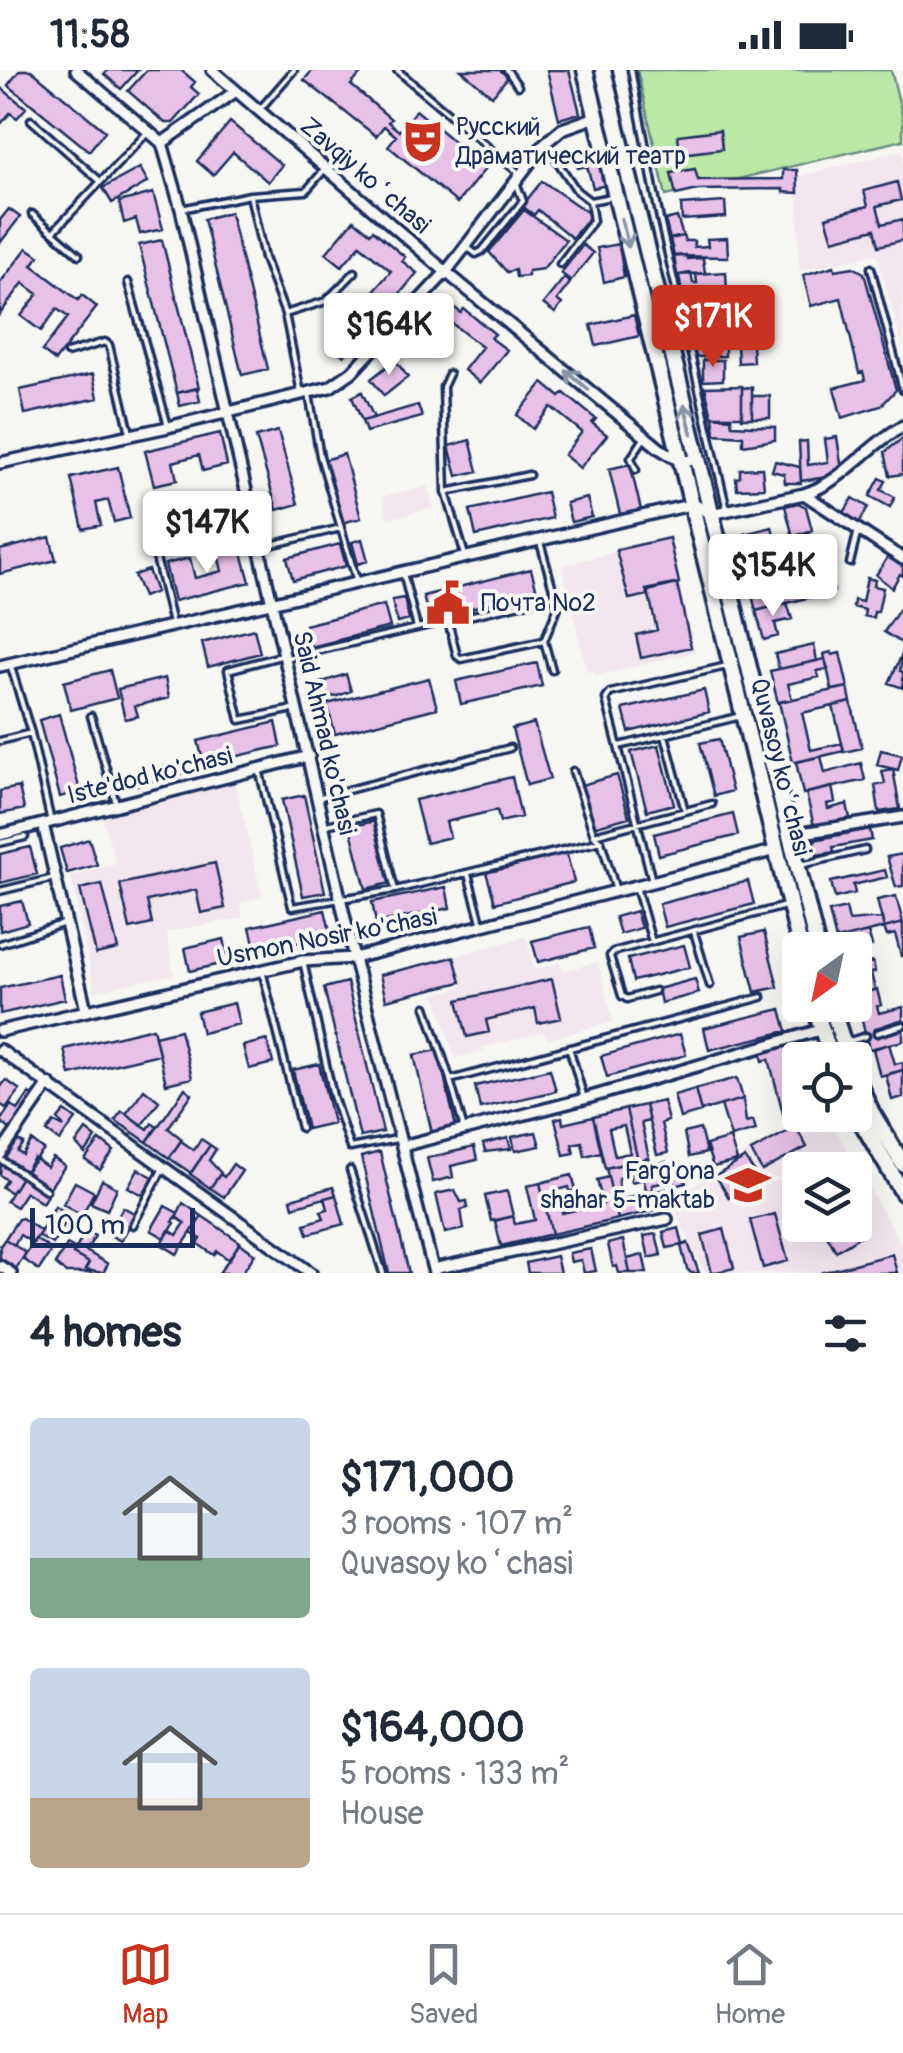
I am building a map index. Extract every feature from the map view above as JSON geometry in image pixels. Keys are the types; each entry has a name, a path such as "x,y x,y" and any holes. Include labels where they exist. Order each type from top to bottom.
{"main road":[{"name":"Quvasoy koʻchasi","path":"585,70 797,932"},
{"name":"Quvasoy koʻchasi","path":"603,70 814,932"},
{"path":"818,1022 825,1042"},
{"path":"872,1113 903,1164"},
{"path":"867,1132 903,1193"}],"street":[{"path":"76,70 162,143 236,90"},
{"name":"Zavqiy koʻchasi","path":"212,70 446,272 645,437 681,462"},
{"path":"0,463 168,427 330,386 352,372 446,272 544,142 562,128 596,117"},
{"name":"Said Ahmad ko'chasi","path":"162,143 230,410 354,958 434,1271"},
{"path":"5,665 694,504 711,514 804,494 836,480 880,438 903,426"},
{"path":"681,462 698,459"},
{"path":"804,494 903,559"},
{"name":"Iste'dod ko'chasi","path":"0,834 309,756"},
{"path":"790,835 903,817"},
{"path":"47,823 86,1010"},
{"name":"Usmon Nosir ko'chasi","path":"0,1031 302,961 354,958 777,850"},
{"path":"401,1142 584,1099 820,1030"},
{"path":"0,1050 311,1273"},
{"path":"0,1157 48,1084"},
{"path":"434,1271 667,1219"},
{"path":"0,1266 11,1273"}],"lane":[{"path":"259,110 294,70"},
{"path":"397,70 517,177 523,201 482,252 476,254 466,246"},
{"path":"507,70 518,86"},
{"path":"631,70 660,220 727,510"},
{"path":"31,120 100,181"},
{"path":"53,232 150,130"},
{"path":"544,142 576,191 590,201 594,221 560,264"},
{"path":"181,209 250,195 306,191 326,168"},
{"path":"250,195 264,258 284,314 357,584"},
{"path":"590,201 616,196"},
{"path":"32,214 80,255"},
{"path":"872,268 903,390"},
{"path":"284,314 326,301 355,272"},
{"path":"128,282 168,427"},
{"path":"66,353 105,342 109,346 131,435"},
{"path":"449,374 443,387 446,492 466,560"},
{"path":"636,470 632,458 645,437"},
{"path":"446,492 528,476"},
{"path":"262,547 341,528"},
{"path":"850,563 858,530"},
{"path":"152,542 172,626"},
{"path":"540,542 558,607 544,641 552,670"},
{"path":"404,573 417,628"},
{"path":"298,708 240,720 228,670 555,596"},
{"path":"448,621 460,658 544,641"},
{"path":"5,665 31,734 47,823"},
{"path":"652,881 606,699 610,693 732,665"},
{"path":"92,716 116,805"},
{"path":"619,746 744,716"},
{"path":"0,741 31,734"},
{"path":"666,735 685,811"},
{"path":"318,797 510,748"},
{"path":"259,769 292,907 394,890 601,841"},
{"path":"573,772 616,890"},
{"path":"594,835 712,804"},
{"path":"324,825 376,814 394,890"},
{"path":"0,843 25,837"},
{"path":"797,866 865,850"},
{"path":"468,874 482,926"},
{"path":"0,891 57,878"},
{"path":"636,885 652,942"},
{"path":"655,992 627,999 622,996 610,956 613,952 790,905"},
{"path":"0,944 66,923"},
{"path":"694,931 710,985"},
{"path":"302,961 333,1096 350,1148 401,1142"},
{"path":"262,970 301,1128"},
{"path":"450,1080 762,997"},
{"path":"426,1007 464,1129"},
{"path":"877,1033 903,1025"},
{"path":"846,1042 866,1036"},
{"path":"569,1047 584,1099"},
{"path":"0,1157 46,1190"},
{"path":"133,1225 164,1167"},
{"path":"350,1170 384,1273"}],"shaded area":[{"path":"903,150 903,350 877,254 799,270 798,177"},
{"path":"428,486 433,508 387,519 382,497"},
{"path":"669,538 695,652 596,676 594,670 587,672 562,566"},
{"path":"235,783 262,897 241,902 242,918 166,932 174,974 95,991 71,876 116,864 102,816"},
{"path":"526,936 534,970 560,963 564,971 598,962 613,1022 548,1039 544,1032 455,1058 436,994 463,987 454,957"},
{"name":"Farg'ona shahar 5-maktab","path":"782,1132 837,1132 848,1152 782,1152 782,1242 872,1242 872,1194 903,1248 903,1273 705,1273 670,1199 738,1161 749,1150"}],"green space":[{"path":"637,70 891,70 903,119 903,140 666,196"}],"building":[{"path":"20,70 31,70 105,131 89,151 8,85"},
{"path":"108,70 138,70 121,89 104,74"},
{"path":"147,70 181,70 195,82 191,87 199,94 173,123 165,123 128,91"},
{"name":"Русский Драматический театр","path":"313,70 364,70 351,85 391,119 388,122 394,127 399,131 416,110 486,168 457,203 388,146 396,136 384,126 376,136 304,80"},
{"path":"461,70 500,70 508,77 492,96"},
{"path":"547,70 569,70 580,113 559,119"},
{"path":"0,87 26,108 17,118 10,113 0,125"},
{"path":"230,122 282,165 268,182 233,152 213,175 197,161"},
{"path":"720,130 722,149 680,154 678,135"},
{"path":"597,145 607,185 593,188 587,166 578,168 574,151"},
{"path":"140,168 148,182 112,203 103,188"},
{"path":"695,169 698,180 783,179 783,170 797,170 798,193 783,189 698,190 676,195 671,173"},
{"path":"542,181 591,215 572,238 538,210 534,215 522,206"},
{"path":"897,182 901,200 877,206 882,224 903,219 903,240 879,246 875,229 833,240 826,217 868,206 864,191"},
{"path":"153,193 163,229 140,234 136,219 124,223 119,202"},
{"path":"725,202 726,217 682,220 681,205"},
{"path":"9,209 20,217 0,243 0,220"},
{"path":"524,210 566,240 543,269 516,277 515,270 507,272 489,252"},
{"path":"230,212 268,369 242,375 204,219"},
{"path":"677,217 683,236 670,239 665,220"},
{"path":"354,220 370,233 373,230 405,257 402,261 417,273 389,307 372,293 391,271 360,245 342,266 326,253"},
{"path":"683,236 685,241 694,241 694,247 708,246 707,239 727,238 728,257 674,256 670,239"},
{"path":"162,240 199,388 177,393 139,245"},
{"path":"619,244 624,277 604,282 597,248"},
{"path":"583,245 593,253 571,281 561,273"},
{"path":"27,248 39,256 32,265 78,300 82,295 97,307 55,361 42,351 68,317 57,309 41,331 21,316 38,294 23,283 0,314 0,283"},
{"path":"686,255 687,259 703,258 705,273 677,275 674,256"},
{"path":"834,266 835,270 853,267 864,273 896,390 881,406 842,418 834,388 865,380 863,372 859,373 841,298 811,306 803,275"},
{"path":"726,272 727,293 682,295 679,275 691,273 693,283 697,283 696,274"},
{"path":"564,278 570,283 557,300 562,304 555,313 543,304"},
{"path":"695,297 702,326 690,328 683,300"},
{"path":"444,299 461,313 464,309 495,334 491,338 507,350 480,383 464,370 482,347 450,322 432,344 418,332"},
{"path":"634,315 639,336 596,346 591,325"},
{"path":"346,322 362,335 344,356 329,344"},
{"path":"739,327 754,327 754,344 708,345 708,337 739,336"},
{"path":"737,344 752,344 753,362 738,363"},
{"path":"725,345 725,356 694,357 694,346"},
{"path":"395,360 408,377 384,396 371,379"},
{"path":"703,360 723,360 723,380 703,381"},
{"path":"93,374 98,398 25,414 20,390"},
{"path":"543,383 560,397 564,393 596,419 592,423 607,435 580,468 564,455 582,432 551,407 533,429 517,415"},
{"path":"742,386 742,416 712,416 705,387"},
{"path":"752,387 752,418 742,418 742,388"},
{"path":"197,388 200,401 180,406 177,393"},
{"path":"362,392 374,418 362,421 352,397"},
{"path":"752,396 770,396 770,418 752,418"},
{"path":"418,405 422,417 366,432 362,421"},
{"path":"713,416 731,418 732,425 775,427 775,440 743,445 743,436 715,434"},
{"path":"278,431 298,504 277,510 256,437"},
{"path":"220,433 227,465 203,471 199,455 173,462 177,480 154,485 145,451"},
{"path":"837,437 842,470 801,481 799,442 807,441 808,465 828,462 825,439"},
{"path":"903,438 903,474 890,476 885,452"},
{"path":"470,440 478,471 457,476 449,446"},
{"path":"344,454 361,518 341,523 324,460"},
{"path":"775,461 800,467 801,483 785,483 784,474 772,471"},
{"path":"630,464 641,510 620,514 609,469"},
{"path":"118,467 130,518 114,522 108,500 96,503 101,525 83,529 71,478"},
{"path":"762,468 764,488 737,489 740,469"},
{"path":"880,478 886,481 881,490 895,497 890,507 870,496"},
{"path":"546,492 552,518 476,536 470,510"},
{"path":"587,498 592,517 571,522 566,503"},
{"path":"853,498 868,507 859,523 843,514"},
{"path":"798,503 806,507 812,530 793,537 785,506"},
{"path":"772,527 776,541 749,548 745,534"},
{"path":"809,533 810,538 817,536 824,561 802,567 798,549 781,554 777,541"},
{"path":"50,537 56,560 0,574 0,550"},
{"path":"669,538 679,583 646,590 648,595 629,599 616,550"},
{"path":"362,539 368,561 358,564 352,542"},
{"path":"777,541 781,554 744,563 740,550"},
{"path":"340,544 346,566 293,580 287,558"},
{"path":"241,549 250,582 174,601 165,564 190,558 195,578 222,571 218,555"},
{"path":"794,550 796,554 777,561 779,567 747,575 744,563"},
{"path":"889,555 903,563 903,576 900,574 892,588 876,575"},
{"path":"824,561 834,591 756,611 748,579 775,573 786,593 808,588 802,567"},
{"path":"531,569 537,591 429,619 423,596"},
{"path":"148,570 156,592 143,597 134,575"},
{"path":"867,578 875,580 873,586 883,588 873,618 864,616 865,610 853,607 854,600 862,602"},
{"path":"677,584 691,647 641,658 636,635 657,630 648,591"},
{"path":"404,598 409,620 397,623 392,600"},
{"path":"787,603 792,619 775,623 778,636 764,640 756,611"},
{"path":"384,605 390,627 311,647 305,625"},
{"path":"903,608 903,644 884,632"},
{"path":"254,629 260,653 208,667 202,643"},
{"path":"814,645 817,661 779,669 775,654"},
{"path":"903,652 900,671 903,688 889,683"},
{"path":"840,653 848,687 832,690 824,654"},
{"path":"825,659 828,669 817,671 819,677 788,684 792,699 778,703 770,671"},
{"path":"537,663 542,686 461,704 456,681"},
{"path":"110,670 117,698 71,710 64,682"},
{"path":"346,674 351,691 335,697 324,693 320,683"},
{"path":"165,678 169,698 135,706 138,716 125,719 118,689"},
{"path":"429,678 437,708 335,734 327,704"},
{"path":"848,687 851,702 802,713 811,750 842,743 844,751 793,763 779,702"},
{"path":"704,690 709,712 629,732 623,709"},
{"path":"851,702 862,748 844,752 833,706"},
{"path":"59,714 80,791 60,797 39,720"},
{"path":"276,722 281,746 204,764 198,741"},
{"path":"534,723 550,779 527,785 512,729"},
{"path":"719,739 732,791 714,796 700,743"},
{"path":"659,745 674,804 647,811 631,752"},
{"path":"881,750 902,755 898,770 877,765"},
{"path":"821,756 825,773 861,763 865,780 803,794 796,762"},
{"path":"187,761 189,772 136,785 133,774"},
{"path":"893,769 900,809 879,812 875,785 885,783 882,771"},
{"path":"617,775 629,817 593,827 581,785"},
{"path":"512,777 521,817 500,822 497,810 446,822 450,837 426,843 415,800"},
{"path":"19,787 24,809 0,814 0,791"},
{"path":"832,787 835,802 827,804 828,809 847,804 850,818 814,826 806,793"},
{"path":"304,795 325,892 303,896 282,800"},
{"path":"733,814 738,835 659,855 654,834"},
{"path":"374,821 390,883 366,889 350,827"},
{"path":"870,829 872,840 833,847 834,852 817,855 814,840"},
{"path":"89,839 97,865 67,873 60,848"},
{"path":"30,847 37,874 0,883 0,854"},
{"path":"566,851 574,882 495,903 486,872"},
{"path":"903,854 903,886 896,887 887,857"},
{"path":"215,863 225,908 201,913 196,890 147,901 152,924 130,929 120,884"},
{"path":"885,870 887,877 853,885 855,893 835,898 831,882"},
{"path":"748,881 754,904 665,927 659,904"},
{"path":"102,884 118,949 96,954 80,889"},
{"path":"446,887 450,908 376,923 372,902"},
{"path":"896,896 903,923 884,928 877,900"},
{"path":"22,901 28,923 0,931 0,906"},
{"path":"846,908 849,921 882,918 884,928 834,932 829,912"},
{"path":"325,910 331,935 256,952 250,927"},
{"path":"636,911 641,928 620,934 615,917"},
{"path":"903,923 901,956 895,934 887,936 884,928"},
{"path":"589,927 594,948 538,962 532,941"},
{"path":"764,932 778,987 755,992 741,937"},
{"path":"224,939 229,962 190,971 185,948"},
{"path":"684,945 690,967 633,981 628,959"},
{"path":"454,957 461,982 386,1000 380,975"},
{"path":"60,975 65,999 0,1014 0,988"},
{"path":"552,979 561,1018 538,1023 535,1008 486,1020 489,1032 467,1037 458,1000"},
{"path":"695,979 699,993 661,1003 658,989"},
{"path":"347,982 383,1132 360,1137 324,988"},
{"path":"877,989 879,1013 903,1007 903,1019 876,1028 878,1037 903,1030 903,1041 872,1048 872,1042 867,1042 862,1022 872,1022 872,990"},
{"path":"234,1003 239,1024 202,1033 197,1012"},
{"path":"781,1009 787,1031 709,1050 704,1028"},
{"path":"153,1028 159,1054 70,1075 64,1049"},
{"path":"180,1030 192,1078 166,1084 155,1036"},
{"path":"680,1034 686,1055 607,1077 601,1056"},
{"path":"267,1040 273,1063 249,1069 243,1046"},
{"path":"782,1043 782,1109 769,1059 763,1061 760,1049"},
{"path":"889,1044 895,1064 903,1062 903,1070 880,1076 873,1049"},
{"path":"438,1050 456,1127 432,1133 414,1055"},
{"path":"319,1064 333,1123 307,1129 293,1070"},
{"path":"550,1069 556,1091 480,1108 475,1086"},
{"path":"903,1070 903,1097 892,1100 886,1075"},
{"path":"737,1078 743,1099 701,1111 695,1089"},
{"path":"6,1080 20,1090 6,1108 0,1104 0,1088"},
{"path":"185,1088 192,1094 168,1128 182,1139 169,1158 147,1142"},
{"path":"144,1089 159,1101 142,1125 126,1114"},
{"path":"695,1089 701,1112 680,1118 674,1095"},
{"path":"29,1094 37,1099 14,1133 0,1121 11,1105 18,1110"},
{"path":"743,1099 746,1122 753,1120 756,1130 731,1137 721,1105"},
{"path":"663,1101 668,1121 661,1123 668,1153 657,1155 645,1105"},
{"path":"645,1105 649,1121 641,1123 649,1158 638,1161 626,1109"},
{"path":"626,1109 638,1161 605,1168 593,1117","holes":["624,1126 630,1153 615,1156 609,1129"]},
{"path":"65,1111 76,1119 60,1141 47,1132 54,1122 64,1127 58,1119"},
{"path":"122,1111 148,1129 152,1123 157,1127 147,1142 115,1120"},
{"path":"562,1117 563,1124 593,1117 601,1152 585,1156 582,1142 572,1144 574,1153 564,1155 555,1119"},
{"path":"700,1129 706,1153 689,1157 684,1133"},
{"path":"86,1130 96,1138 85,1154 76,1144"},
{"path":"536,1132 540,1146 515,1151 512,1137"},
{"path":"787,1132 799,1132 807,1147 798,1152 782,1152 782,1160 762,1171 751,1151"},
{"path":"508,1138 511,1149 485,1152 483,1144"},
{"path":"730,1138 737,1161 713,1167 706,1145"},
{"path":"15,1139 24,1144 18,1152 23,1155 32,1141 44,1150 24,1173 2,1158"},
{"path":"201,1139 210,1145 191,1173 169,1158 181,1141 194,1150"},
{"path":"100,1140 114,1151 100,1170 85,1160"},
{"path":"210,1145 216,1149 209,1160 221,1173 210,1188 190,1174"},
{"path":"474,1147 477,1160 451,1166 453,1177 433,1182 427,1158"},
{"path":"380,1152 409,1273 389,1273 361,1157"},
{"path":"34,1158 47,1167 53,1158 65,1166 48,1190 24,1173"},
{"path":"649,1158 651,1165 666,1162 668,1170 682,1166 686,1183 675,1186 674,1180 652,1185 653,1192 666,1189 670,1206 651,1211 639,1160"},
{"path":"745,1158 759,1180 729,1198 716,1176"},
{"path":"639,1160 644,1179 631,1182 630,1175 619,1178 622,1200 646,1191 651,1211 618,1219 606,1168"},
{"path":"1,1164 21,1177 11,1193 2,1187 7,1180 0,1175"},
{"path":"233,1164 242,1171 224,1197 210,1188"},
{"path":"138,1169 153,1177 143,1195 128,1187"},
{"path":"572,1175 576,1190 570,1192 569,1187 550,1192 555,1209 561,1208 562,1213 603,1204 597,1180 608,1177 618,1219 552,1234 540,1183"},
{"path":"21,1177 48,1194 42,1203 26,1192 16,1207 6,1201"},
{"path":"102,1180 117,1188 107,1210 91,1203"},
{"path":"75,1182 94,1192 82,1215 63,1204"},
{"path":"540,1183 552,1234 501,1246 495,1221 513,1216 515,1224 535,1220 527,1186"},
{"path":"333,1187 336,1195 293,1207 291,1199"},
{"path":"455,1190 461,1202 467,1201 468,1208 461,1210 464,1229 445,1233 436,1194"},
{"path":"507,1191 513,1216 491,1221 485,1196"},
{"path":"336,1195 344,1224 308,1234 305,1224 324,1218 321,1211 328,1209 325,1198"},
{"path":"183,1203 202,1216 177,1254 161,1244 169,1230 177,1235 185,1223 176,1217"},
{"path":"55,1206 70,1215 53,1244 38,1236"},
{"path":"165,1206 178,1213 165,1238 151,1230"},
{"path":"123,1207 136,1214 121,1241 108,1234"},
{"path":"775,1214 788,1261 763,1268 750,1220"},
{"path":"202,1216 240,1242 229,1260 198,1244 201,1239 191,1233"},
{"path":"22,1218 41,1231 33,1243 20,1235 14,1245 5,1239"},
{"path":"679,1228 683,1245 667,1248 663,1232"},
{"path":"724,1229 734,1268 712,1273 702,1235"},
{"path":"86,1231 95,1236 86,1251 108,1264 103,1273 85,1270 89,1263 73,1254"},
{"path":"656,1234 661,1255 649,1258 644,1236"},
{"path":"5,1239 26,1253 16,1269 0,1258 0,1246"},
{"path":"35,1239 52,1250 39,1270 23,1259"},
{"path":"623,1240 630,1273 619,1273 617,1266 613,1267 608,1244"},
{"path":"831,1242 850,1242 836,1251"},
{"path":"240,1243 255,1254 242,1273 219,1273"},
{"path":"688,1243 699,1273 687,1269 681,1246"},
{"path":"67,1245 76,1250 73,1254 89,1263 85,1270 90,1273 66,1273 55,1264"},
{"path":"591,1249 596,1271 584,1273 581,1260 571,1262 569,1253"},
{"path":"892,1254 897,1273 820,1273"},
{"path":"643,1255 647,1273 630,1273 627,1259"},
{"path":"556,1256 560,1273 528,1273 526,1263"}],"place":[{"name":"Русский Драматический театр","path":"423,141"},
{"name":"Почта №2","path":"448,603"},
{"name":"Farg'ona shahar 5-maktab","path":"748,1185"}]}
